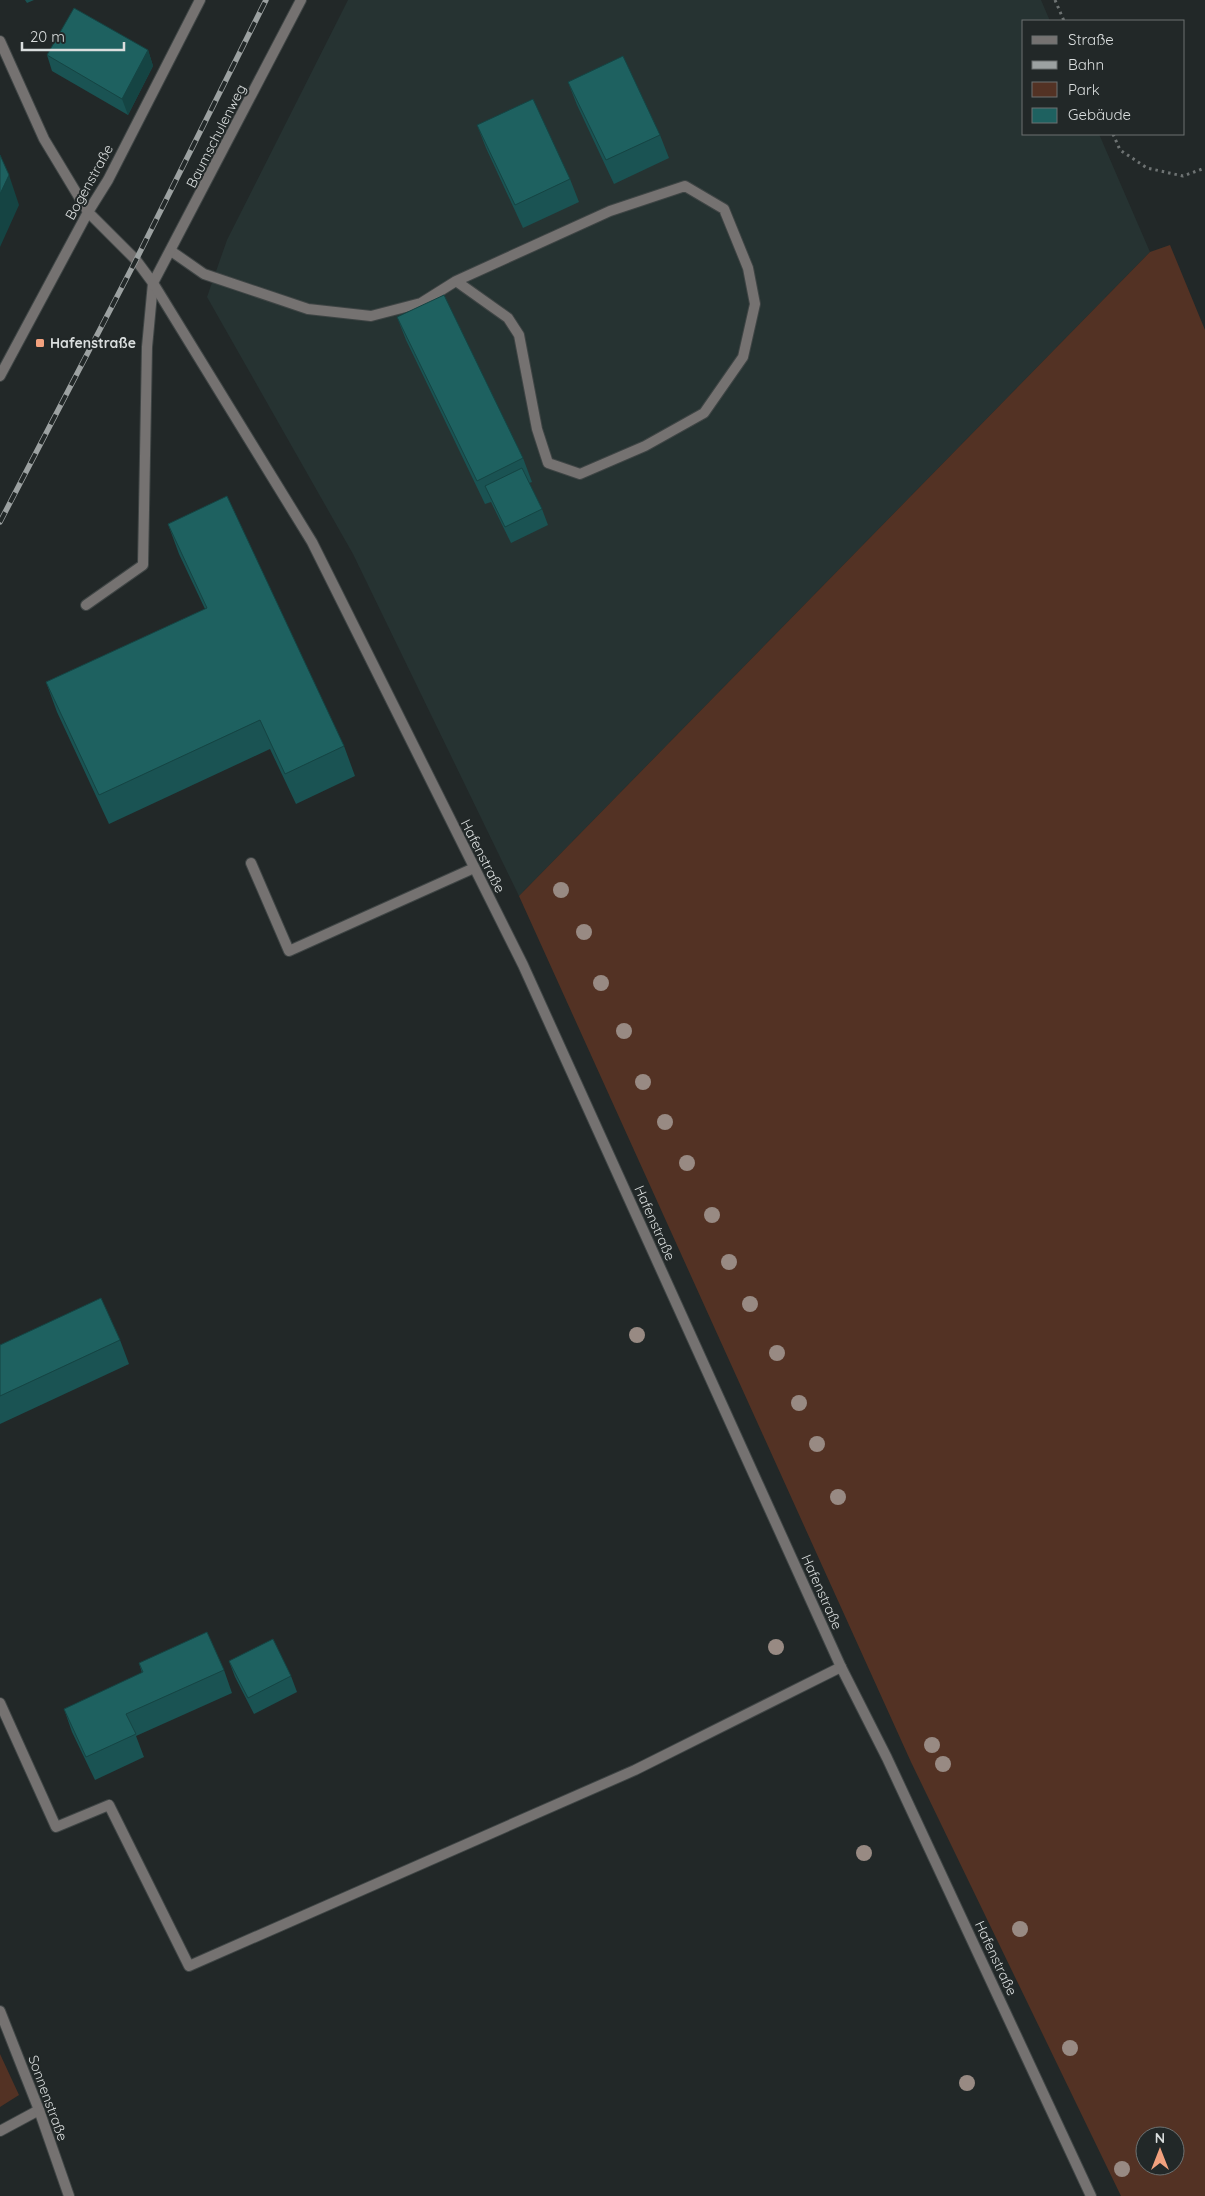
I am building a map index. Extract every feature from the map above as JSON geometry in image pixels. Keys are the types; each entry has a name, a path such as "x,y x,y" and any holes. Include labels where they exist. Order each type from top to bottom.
{"street":[{"name":"Bogenstraße","path":"0,376 88,212 108,180 200,0"},
{"name":"Baumschulenweg","path":"154,283 301,0"},
{"name":"Hafenstraße","path":"0,41 44,139 88,212 136,260 154,283 312,542 522,965 841,1667 887,1758 1091,2196"},
{"path":"171,251 204,274 308,309 371,316 421,303 456,282 610,212 685,186 724,209 748,268 755,304 743,356 704,413 645,446 580,474 548,463 537,429 519,336 508,318 456,282"},
{"path":"86,605 143,565 146,347 154,283"},
{"path":"251,863 289,951 474,868"},
{"path":"0,1703 56,1827 109,1805 189,1966 635,1770 841,1667"},
{"name":"Sonnenstraße","path":"0,2011 39,2110 68,2196"},
{"path":"0,2131 39,2110"}],"path":[{"path":"1055,0 1064,20"},
{"path":"1113,135 1120,150 1147,168 1183,176 1205,168"}],"shaded area":[{"path":"348,0 1041,0 1050,20 1022,20 1022,135 1099,135 1150,252 519,896 353,554 207,297 227,240"}],"green space":[{"path":"1170,245 1205,330 1205,2196 1121,2196 911,1762 519,896 1150,252"},
{"path":"0,2054 19,2095 0,2107"}],"building":[{"path":"74,8 148,50 122,99 47,55"},
{"path":"623,56 660,135 606,160 568,82"},
{"path":"533,99 570,179 515,205 477,125"},
{"path":"0,155 9,175 0,194"},
{"path":"444,295 523,458 477,481 397,317"},
{"path":"522,468 542,509 505,527 485,486"},
{"path":"227,496 344,746 285,774 260,720 99,795 46,682 207,608 168,524"},
{"path":"101,1298 120,1340 0,1396 0,1345"},
{"path":"207,1632 224,1670 126,1714 136,1734 86,1757 64,1709 143,1672 139,1663"},
{"path":"273,1639 291,1676 248,1698 229,1661"}],"railway":[{"path":"0,522 136,260 266,0"}],"place":[{"name":"Hafenstraße","path":"40,343"}]}
